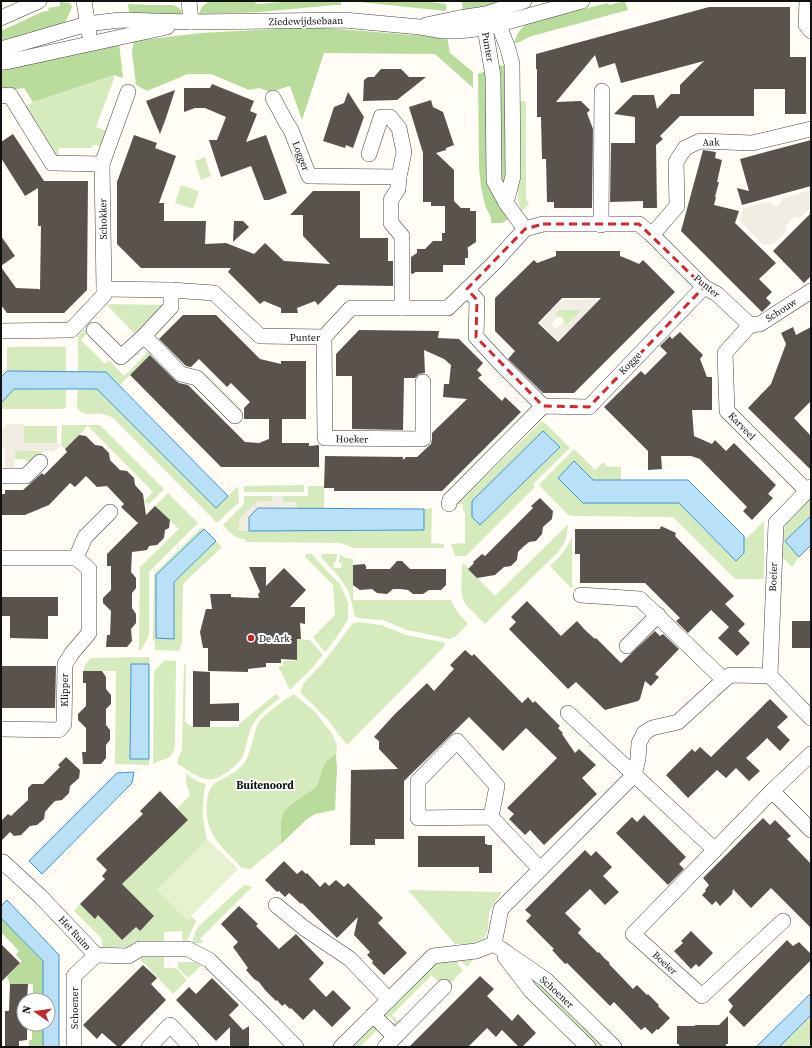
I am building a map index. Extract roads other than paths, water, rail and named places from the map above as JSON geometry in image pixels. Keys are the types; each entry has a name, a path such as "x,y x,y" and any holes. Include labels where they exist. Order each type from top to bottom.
{"street":[{"path":"1,18 38,1"},
{"path":"84,1 91,44"},
{"path":"189,1 191,22"},
{"name":"Ziedewijdsebaan","path":"490,22 524,1"},
{"name":"Ziedewijdsebaan","path":"1,49 87,24 120,20 191,22 344,20 420,27 459,18 490,22 582,1"},
{"path":"807,1 806,25 811,31"},
{"name":"Ziedewijdsebaan","path":"1,62 191,22"},
{"name":"Punter","path":"490,22 508,49 512,64 513,176 506,203"},
{"name":"Punter","path":"490,22 493,76 494,180 506,203 525,229"},
{"path":"601,225 602,91"},
{"path":"1,96 10,95 52,163 102,164 128,92"},
{"name":"Logger","path":"273,98 286,124 291,130 309,176 399,177"},
{"path":"369,154 381,117 390,117 398,128 404,152 398,189 391,200 392,223 402,236 402,308"},
{"name":"Aak","path":"652,234 677,206 676,162 685,148 700,141 752,143 811,129"},
{"name":"Schokker","path":"102,164 104,289"},
{"name":"Punter","path":"104,289 171,290 214,293 260,336 324,337 351,308 448,308 525,229 542,224 639,224 652,234 704,287 718,294 750,326"},
{"name":"Kogge","path":"542,406 589,407 704,287"},
{"path":"1,331 71,330 104,295 104,289"},
{"path":"448,504 450,500 542,406 476,337 477,300 467,289"},
{"path":"94,330 121,357 171,308 171,290"},
{"name":"Schouw","path":"750,326 760,324 811,291"},
{"name":"Karveel","path":"750,326 725,353 727,411 809,489"},
{"path":"144,336 182,374 197,378 234,416"},
{"name":"Hoeker","path":"324,337 325,438 423,440 423,382"},
{"path":"1,476 26,476 40,462"},
{"name":"Boeier","path":"770,676 776,523 809,489"},
{"path":"1,558 76,558 85,537 110,512"},
{"name":"Klipper","path":"1,729 59,730 64,724 65,664 89,633 89,569 76,558"},
{"path":"581,595 640,599 724,680"},
{"path":"628,646 658,615"},
{"path":"341,1047 433,956 476,951 494,944 501,909 634,775 638,759 639,743 644,733 652,728 678,722 730,675 770,676 811,718"},
{"path":"568,712 715,850"},
{"path":"491,817 497,786 457,741 418,781 418,818 491,817 540,869"},
{"name":"Boeier","path":"783,921 702,996 633,934 772,791 811,754"},
{"path":"772,791 811,830"},
{"name":"Het Ruim","path":"1,863 3,862 41,897 96,955 128,956 140,949 188,949 209,960 296,1047"},
{"path":"276,905 304,928 350,959 389,1000"},
{"name":"Schoener","path":"494,944 532,991 588,1047"},
{"name":"Schoener","path":"494,944 546,980 614,1047"},
{"name":"Schoener","path":"74,1047 74,976 96,955"},
{"path":"373,1015 390,1042 444,988"},
{"path":"149,1047 170,1025 191,1047"}],"water":[{"path":"7,371 106,372 228,496 216,508 97,389 14,389 1,403 1,377"},
{"path":"543,431 560,447 480,525 472,517 472,501"},
{"path":"574,461 593,480 688,480 744,536 744,553 736,561 679,503 583,503 558,478"},
{"path":"258,508 424,509 424,530 249,531 249,517"},
{"path":"811,516 811,545 799,557 785,541"},
{"path":"204,529 216,541 174,582 174,639 156,638 156,575"},
{"path":"131,664 149,664 149,759 130,759"},
{"path":"134,772 132,783 42,874 29,861 117,773"},
{"path":"7,900 59,955 59,1047 43,1047 43,1032 56,1032 56,992 43,992 43,961 1,918 1,906"},
{"path":"811,993 811,1015 779,1047 756,1047"}],"place":[{"name":"De Ark","path":"251,638"}],"district":[{"name":"Buitenoord","path":"265,785"}]}
